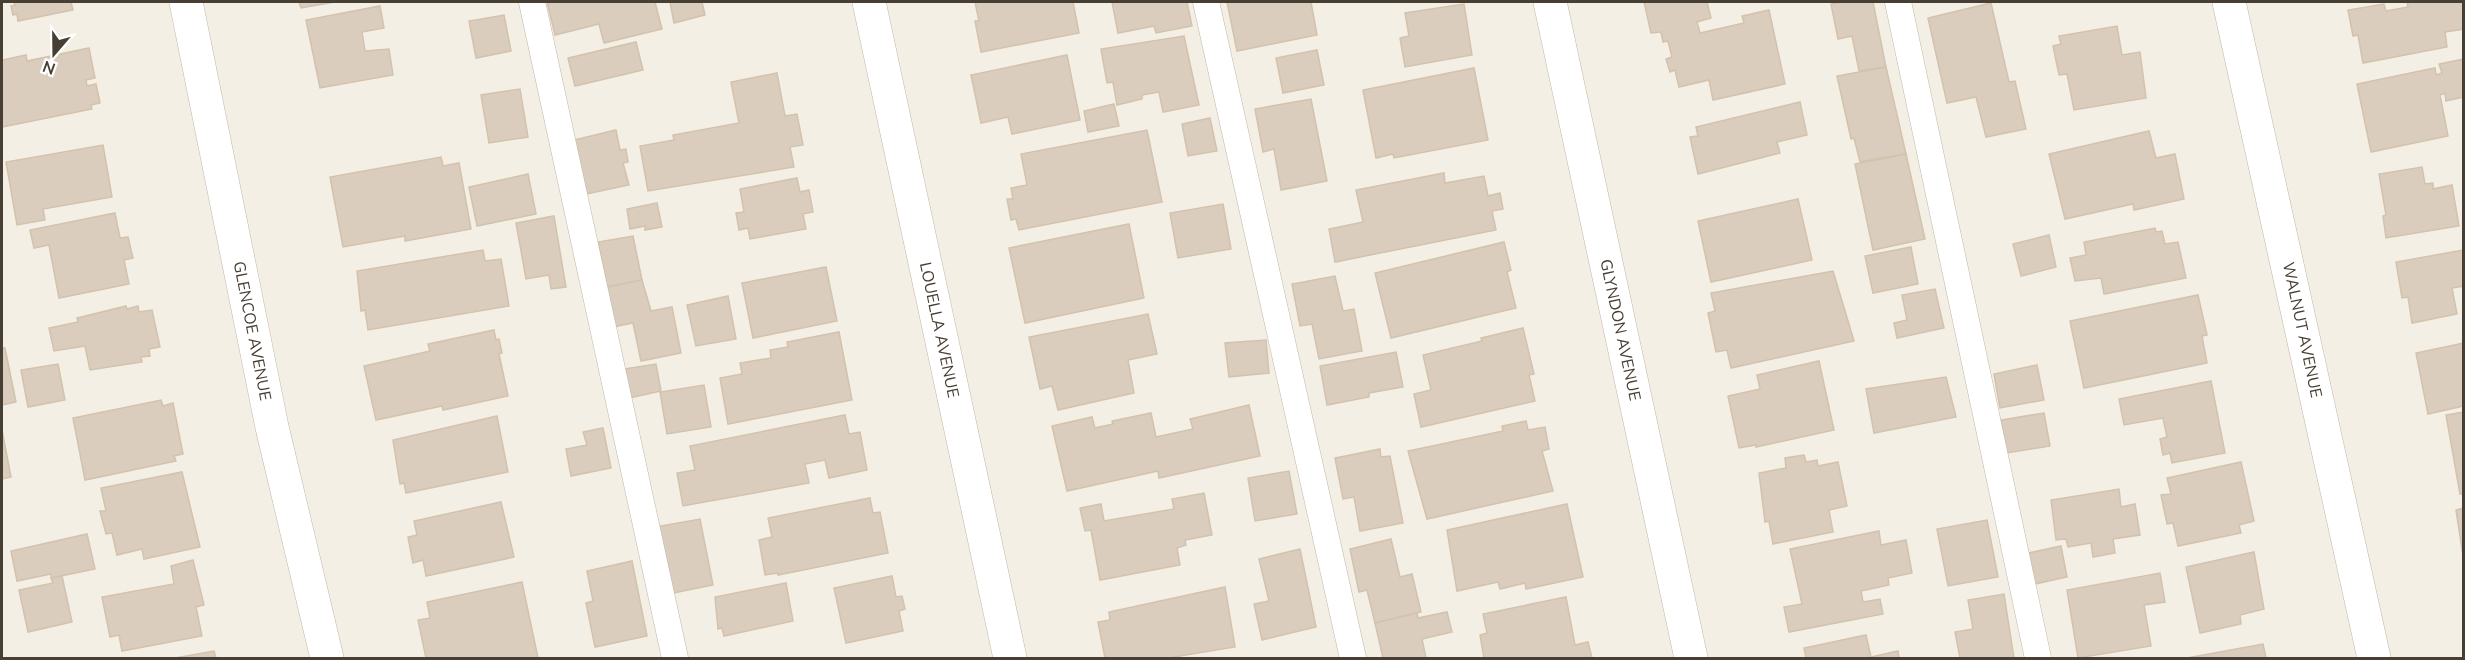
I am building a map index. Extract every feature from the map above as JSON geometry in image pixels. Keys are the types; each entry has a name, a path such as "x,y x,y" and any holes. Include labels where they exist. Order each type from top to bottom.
{"street":[{"name":"GLENCOE AVENUE","path":"186,2 272,427 327,658"},
{"name":"LOUELLA AVENUE","path":"869,2 1010,658"},
{"name":"GLYNDON AVENUE","path":"1550,2 1691,658"},
{"name":"WALNUT AVENUE","path":"2229,2 2374,658"}],"lane":[{"path":"532,2 674,658"},
{"path":"1206,2 1353,658"},
{"path":"1898,2 2038,658"}],"building":[{"path":"14,2 71,2 73,10 18,21 17,14 13,15 11,6 15,5"},
{"path":"299,2 335,2 301,8"},
{"path":"547,2 655,2 662,29 604,43 599,24 555,35"},
{"path":"670,2 702,2 705,15 674,23"},
{"path":"975,2 1073,2 1079,33 981,52 975,21 979,21"},
{"path":"1112,2 1187,2 1192,26 1156,33 1154,26 1118,33"},
{"path":"1227,2 1311,2 1317,35 1237,51"},
{"path":"1644,2 1707,2 1711,18 1697,22 1700,33 1744,23 1742,16 1769,10 1785,84 1713,100 1709,80 1679,87 1675,70 1670,72 1666,59 1672,57 1668,41 1663,42 1661,32 1651,33"},
{"path":"1873,2 1886,67 1859,71 1852,36 1838,39 1831,4"},
{"path":"2407,2 2464,2 2464,29 2445,32 2447,47 2363,63 2358,35 2353,36 2348,10 2384,4 2386,11 2408,7"},
{"path":"1991,3 2009,82 2015,81 2026,129 1986,137 1976,97 1947,103 1928,18"},
{"path":"1464,4 1472,55 1405,67 1400,38 1409,36 1405,13"},
{"path":"380,6 384,28 362,32 365,51 389,49 393,75 320,88 306,20"},
{"path":"504,15 511,51 476,58 469,21"},
{"path":"2117,26 2122,55 2140,52 2146,98 2074,110 2067,74 2059,75 2053,46 2061,44 2059,36"},
{"path":"1184,36 1199,105 1163,112 1159,92 1142,95 1142,99 1117,105 1113,82 1107,83 1101,49"},
{"path":"636,42 643,70 575,86 568,58"},
{"path":"89,48 95,78 86,80 87,86 96,84 100,103 91,105 92,109 2,127 2,60 26,55 27,61"},
{"path":"1317,50 1324,85 1283,93 1276,58"},
{"path":"1067,55 1080,120 1012,134 1008,117 981,123 971,75"},
{"path":"2464,59 2464,97 2446,101 2445,93 2440,95 2448,136 2371,152 2357,84 2435,68 2436,75 2442,73 2439,64"},
{"path":"1886,67 1906,154 1860,162 1854,138 1851,139 1837,76"},
{"path":"1474,68 1488,140 1394,158 1393,154 1376,158 1363,90"},
{"path":"777,73 785,116 797,114 803,145 790,147 794,167 648,191 640,146 674,140 673,135 739,123 731,82"},
{"path":"520,89 528,137 489,143 481,95"},
{"path":"1311,99 1327,181 1281,190 1274,149 1263,152 1255,109"},
{"path":"1800,102 1807,135 1777,142 1780,153 1698,174 1690,137 1698,136 1696,127"},
{"path":"1114,104 1119,126 1088,132 1084,111"},
{"path":"1210,118 1217,151 1188,156 1182,124"},
{"path":"616,130 620,150 626,149 628,162 623,163 629,185 586,194 574,140"},
{"path":"1147,130 1162,202 1019,230 1016,219 1011,220 1007,199 1013,199 1011,188 1027,185 1021,154"},
{"path":"2149,131 2156,158 2175,154 2184,199 2134,210 2133,204 2065,219 2049,154"},
{"path":"103,145 112,197 43,209 45,220 17,225 6,162"},
{"path":"1906,154 1925,239 1873,250 1855,164"},
{"path":"441,157 443,166 459,163 471,229 405,241 405,236 343,247 330,177"},
{"path":"2422,167 2425,184 2433,183 2433,189 2452,185 2459,226 2386,238 2383,216 2386,215 2379,174"},
{"path":"1444,173 1445,183 1484,176 1488,196 1500,193 1503,209 1492,211 1496,230 1335,262 1329,229 1363,222 1356,190"},
{"path":"528,174 536,214 477,226 469,187"},
{"path":"797,178 800,192 809,190 813,212 803,214 806,229 750,239 748,228 739,230 736,213 744,212 740,189"},
{"path":"1798,199 1812,260 1711,282 1698,221"},
{"path":"657,203 662,227 645,230 645,226 630,229 627,209"},
{"path":"1223,204 1231,249 1178,258 1170,213"},
{"path":"115,213 120,238 128,237 133,258 124,260 129,284 59,298 49,245 34,248 30,230"},
{"path":"554,216 566,287 551,289 549,275 526,279 516,223"},
{"path":"1129,224 1144,298 1025,323 1009,248"},
{"path":"2155,228 2156,232 2162,231 2165,244 2178,242 2186,278 2104,294 2101,278 2075,281 2070,258 2086,255 2084,242"},
{"path":"2049,235 2056,267 2021,276 2013,244"},
{"path":"633,236 642,280 607,287 598,242"},
{"path":"1504,242 1511,270 1507,272 1516,308 1391,338 1375,273"},
{"path":"1911,247 1918,284 1873,293 1865,256"},
{"path":"483,250 485,261 501,259 509,306 368,330 365,310 361,311 357,271"},
{"path":"2464,250 2464,286 2452,288 2457,314 2412,323 2408,297 2402,298 2396,262"},
{"path":"826,267 837,321 753,338 742,283"},
{"path":"1833,271 1854,341 1731,368 1727,350 1716,352 1708,313 1715,311 1711,293"},
{"path":"1335,276 1343,311 1354,309 1362,351 1319,359 1312,324 1300,326 1292,284"},
{"path":"642,280 651,311 672,307 681,353 641,361 633,323 613,327 607,287"},
{"path":"1935,289 1944,328 1897,338 1894,323 1907,320 1902,295"},
{"path":"2198,295 2207,335 2202,336 2207,363 2084,388 2070,321"},
{"path":"728,296 736,339 696,346 687,305"},
{"path":"126,306 127,309 138,306 139,312 152,310 160,347 149,349 150,356 141,357 142,362 90,370 85,346 54,351 49,328 78,322 77,318"},
{"path":"1148,314 1157,354 1128,360 1134,393 1058,410 1052,386 1040,389 1029,337"},
{"path":"1523,328 1534,374 1529,375 1535,401 1421,427 1414,394 1431,390 1423,355 1482,341 1481,338"},
{"path":"494,330 502,353 499,354 508,396 443,410 442,406 376,420 364,366 430,351 428,344"},
{"path":"839,332 852,400 728,424 720,378 742,374 740,363 771,358 770,350 788,347 787,342"},
{"path":"1266,340 1269,373 1229,377 1225,343"},
{"path":"2464,343 2464,406 2428,414 2416,353"},
{"path":"2,348 5,348 16,402 2,405"},
{"path":"1396,352 1403,387 1369,393 1369,397 1327,405 1320,366"},
{"path":"1819,361 1834,430 1756,447 1756,445 1739,448 1728,396 1760,389 1757,375"},
{"path":"58,364 65,400 28,407 21,370"},
{"path":"656,364 661,391 629,398 624,369"},
{"path":"2037,365 2044,400 2000,408 1994,374"},
{"path":"1946,377 1956,417 1874,433 1866,389"},
{"path":"2211,381 2225,453 2172,463 2170,453 2163,455 2160,439 2167,437 2163,418 2124,425 2119,399"},
{"path":"704,385 711,427 667,434 660,392"},
{"path":"161,400 163,406 173,403 183,454 174,456 176,461 85,480 73,418"},
{"path":"1249,405 1260,456 1159,478 1158,471 1067,491 1052,426 1092,417 1095,428 1113,424 1112,421 1151,413 1156,437 1193,429 1190,419"},
{"path":"2464,412 2464,494 2460,494 2446,415"},
{"path":"2044,413 2050,446 2007,453 2001,420"},
{"path":"845,415 849,434 860,432 867,470 829,478 825,460 805,464 809,483 683,506 677,473 695,470 690,446"},
{"path":"497,416 508,472 406,493 404,483 400,484 393,440"},
{"path":"1526,421 1528,430 1545,427 1549,449 1542,451 1553,491 1427,519 1408,451 1503,431 1502,426"},
{"path":"603,428 611,468 571,476 566,449 587,445 583,432"},
{"path":"2,430 11,477 2,479"},
{"path":"1380,449 1381,457 1390,456 1403,523 1360,531 1354,497 1343,499 1335,458"},
{"path":"1804,455 1806,462 1817,460 1818,466 1838,462 1847,506 1829,510 1833,532 1773,544 1769,521 1765,522 1759,473 1786,468 1785,458"},
{"path":"2241,462 2254,521 2239,525 2241,533 2178,546 2173,523 2167,524 2161,495 2171,494 2167,478"},
{"path":"1289,471 1297,514 1255,521 1248,478"},
{"path":"182,472 200,547 144,559 142,549 117,555 112,533 106,534 100,511 106,511 101,488"},
{"path":"2119,489 2121,507 2135,504 2140,535 2113,539 2115,553 2093,557 2091,543 2068,547 2066,539 2056,540 2051,500"},
{"path":"1204,493 1212,535 1185,540 1186,545 1177,548 1180,565 1100,580 1091,530 1085,531 1080,508 1101,504 1104,521 1174,509 1172,499"},
{"path":"870,498 873,513 880,512 888,553 778,575 778,573 765,575 759,540 772,537 768,518"},
{"path":"501,502 514,557 426,576 423,560 413,563 408,537 417,535 414,521"},
{"path":"1567,504 1583,577 1526,589 1525,583 1500,589 1498,582 1457,591 1447,530"},
{"path":"2464,508 2464,562 2456,510"},
{"path":"700,519 713,585 668,594 655,527"},
{"path":"1987,520 1998,577 1948,586 1937,529"},
{"path":"1879,531 1881,545 1906,540 1912,573 1888,578 1889,585 1861,591 1863,602 1880,599 1883,614 1789,632 1784,607 1802,604 1790,549"},
{"path":"87,534 95,569 51,578 51,574 17,581 11,551"},
{"path":"1391,539 1400,577 1412,574 1421,612 1375,623 1367,590 1359,592 1350,549"},
{"path":"2061,546 2067,577 2035,584 2028,553"},
{"path":"1300,549 1316,627 1262,640 1254,604 1269,601 1259,559"},
{"path":"2254,552 2264,609 2240,615 2241,624 2200,633 2186,567"},
{"path":"193,560 204,605 196,607 202,636 122,651 119,635 110,637 102,597 174,584 171,566"},
{"path":"632,561 647,636 595,647 586,603 593,601 587,571"},
{"path":"2160,573 2165,602 2144,605 2151,646 2078,658 2067,590"},
{"path":"62,576 72,622 28,632 19,590 53,583 51,578"},
{"path":"892,576 896,597 902,596 905,609 899,611 903,631 846,643 834,588"},
{"path":"522,582 538,658 426,658 418,620 430,618 427,602"},
{"path":"786,583 793,621 724,636 722,628 718,629 715,597"},
{"path":"1225,587 1235,647 1168,658 1105,658 1098,622 1110,620 1109,612"},
{"path":"2004,594 2014,658 1960,658 1955,632 1973,629 1968,600"},
{"path":"1566,597 1575,645 1588,642 1592,658 1484,658 1480,635 1487,633 1483,614"},
{"path":"1447,612 1452,632 1422,639 1426,658 1383,658 1375,623 1417,613 1418,618"},
{"path":"1866,635 1871,657 1898,651 1899,658 1806,658 1804,648"},
{"path":"2263,644 2266,658 2187,658"},
{"path":"214,651 216,658 175,658"}]}
